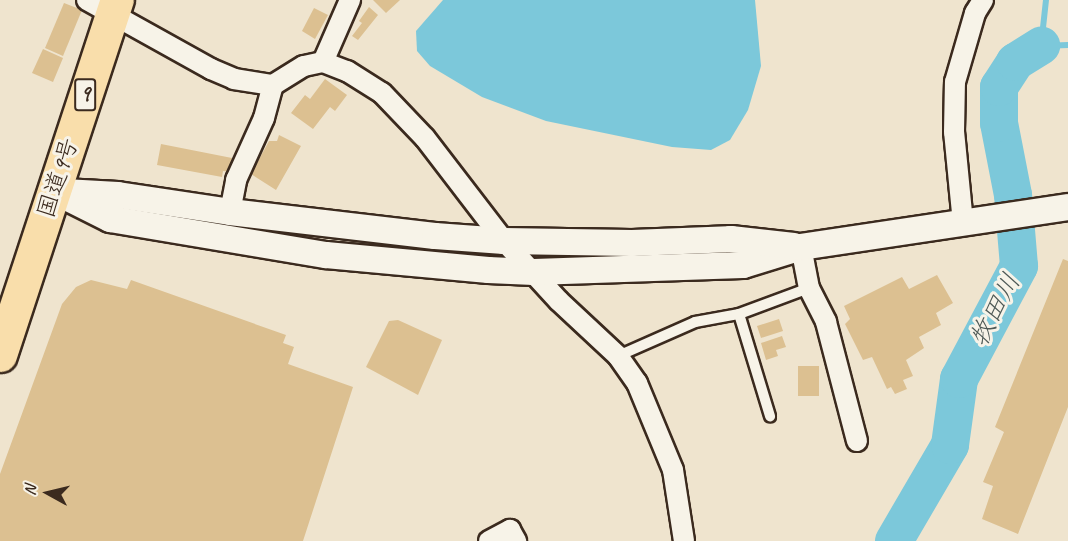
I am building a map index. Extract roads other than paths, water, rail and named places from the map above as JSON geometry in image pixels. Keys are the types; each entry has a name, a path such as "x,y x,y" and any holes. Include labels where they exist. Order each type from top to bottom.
{"highway":[{"name":"国道9号","path":"0,356 54,191 105,5"}],"street":[{"path":"323,62 350,0"},
{"path":"963,223 954,132 956,82 975,13 983,0"},
{"path":"105,5 211,69 234,79 273,85 304,66 323,62 347,71 382,93 425,138 504,241 558,301 618,356 637,383 673,470 684,541"},
{"path":"230,212 236,180 264,118 273,85"},
{"path":"54,191 110,219 326,255 534,272 743,265 801,247 1068,207"},
{"path":"54,191 118,195 340,227 504,241 632,243 730,239 801,247"},
{"path":"801,247 809,288 826,322 857,441"},
{"path":"489,541 510,530 516,541"}],"lane":[{"path":"618,356 695,322 739,314 809,288"},
{"path":"739,314 770,416"}],"water":[{"path":"443,0 755,0 761,66 748,110 730,140 711,150 672,147 546,121 482,97 430,66 417,51 416,31"}],"waterway":[{"path":"1046,0 1041,46 1068,45"},
{"name":"牧田川","path":"894,541 950,445 959,379 1019,266 1013,195 999,123 999,87 1015,62 1041,46"}]}
